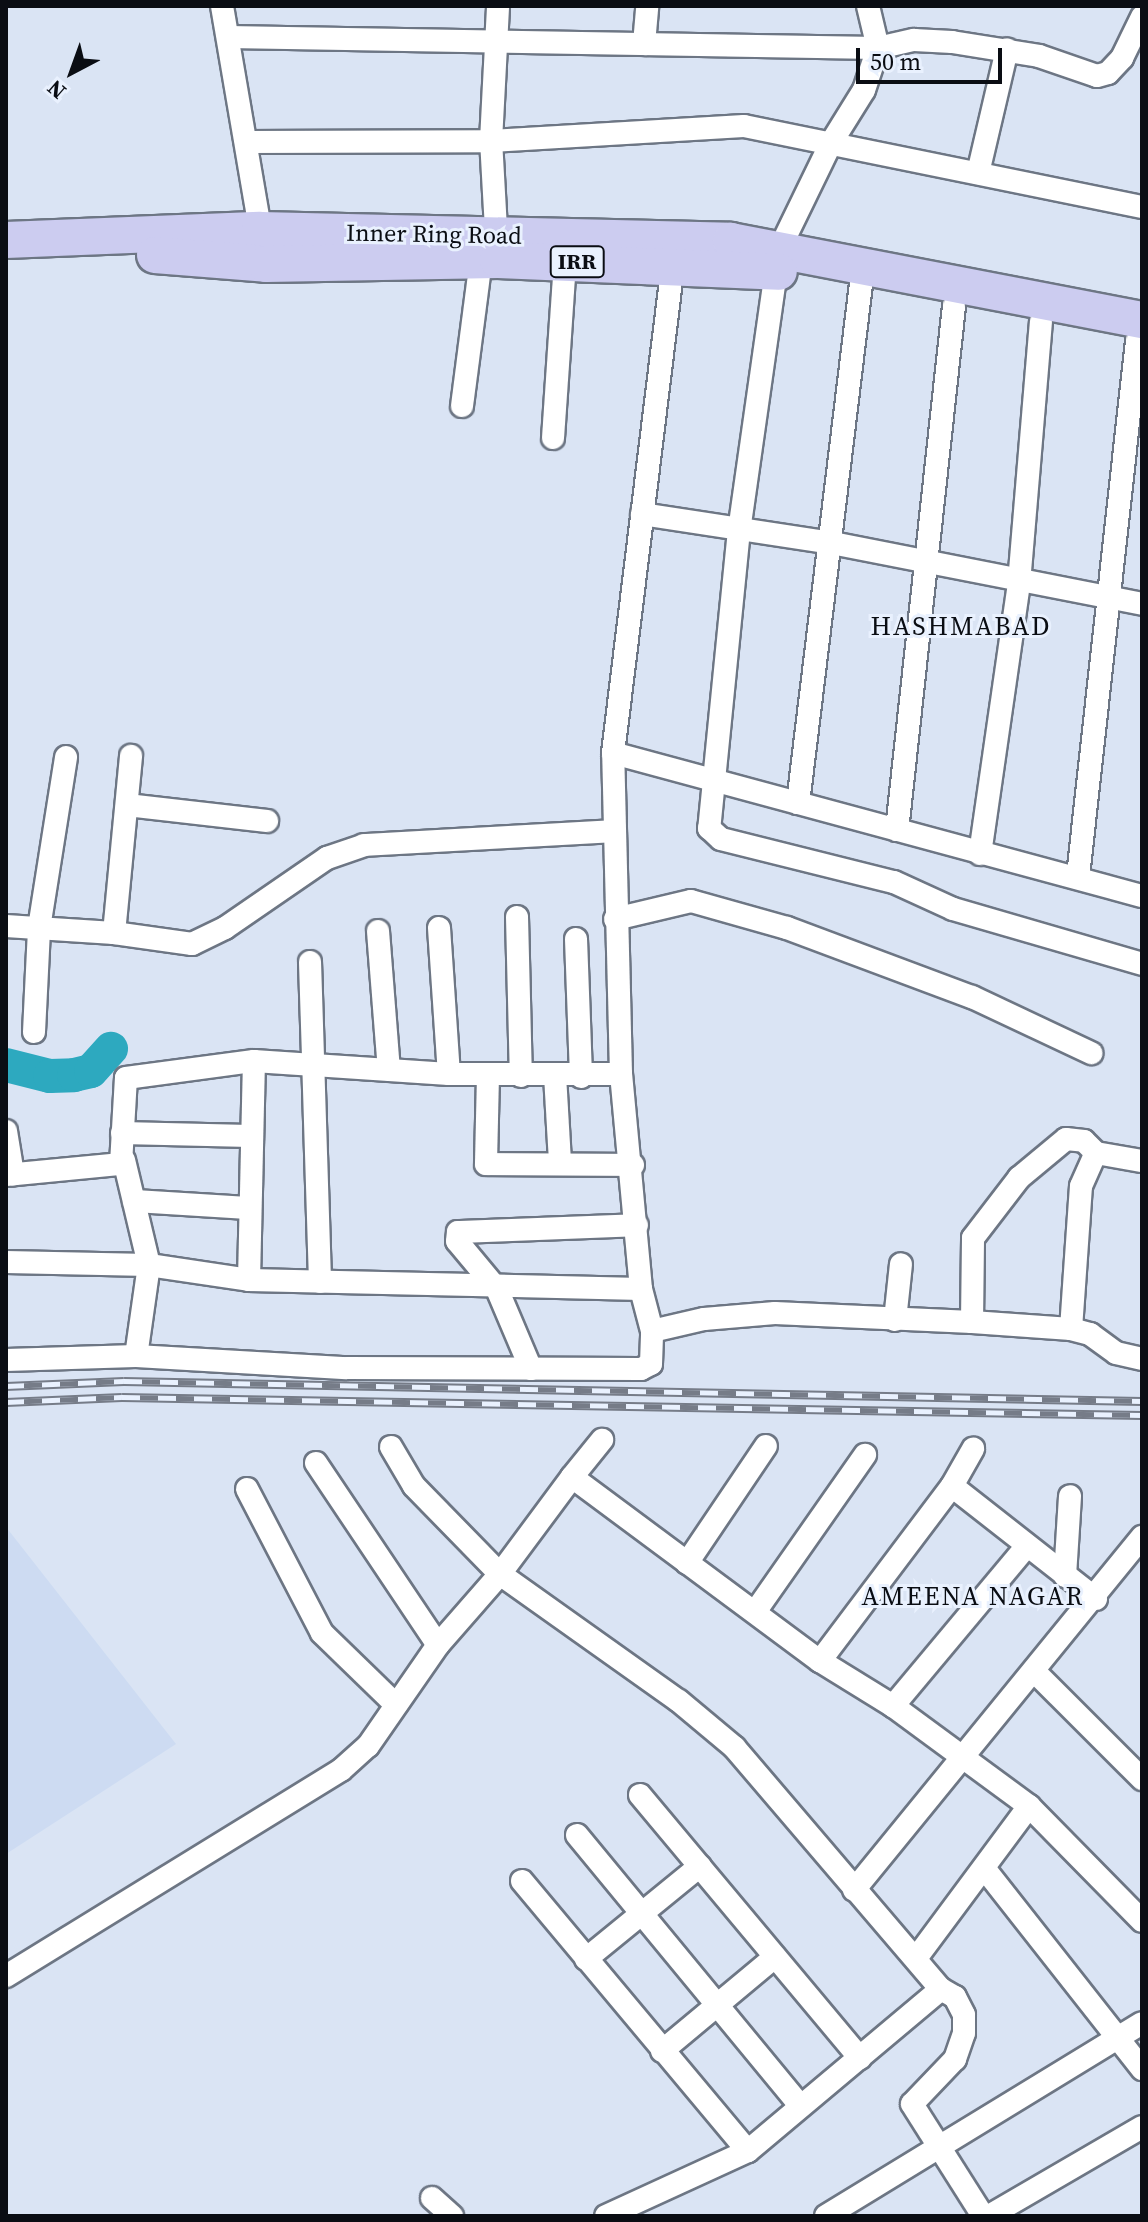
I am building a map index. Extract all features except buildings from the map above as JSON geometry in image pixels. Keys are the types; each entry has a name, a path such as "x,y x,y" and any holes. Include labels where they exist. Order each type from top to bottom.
{"highway":[{"name":"Inner Ring Road","path":"491,252 639,237 731,241 778,261 954,306 1041,322 1140,334"},
{"name":"Inner Ring Road","path":"6,240 491,252 565,262 673,264 778,261 1140,334"},
{"name":"Inner Ring Road","path":"6,258 162,255 263,247"}],"street":[{"path":"222,6 263,247"},
{"path":"462,406 491,252 491,141 498,6"},
{"path":"644,44 647,6"},
{"path":"868,6 878,48 864,90 831,143 778,261 739,530 709,828 721,839 894,882 953,909 1142,964"},
{"path":"228,37 878,48 914,40 1007,49 1097,76 1108,73 1122,58 1142,17"},
{"path":"978,173 1007,49"},
{"path":"247,142 491,141 744,126 1142,207"},
{"path":"553,438 565,262"},
{"path":"6,1360 136,1356 347,1368 531,1369 646,1368 654,1356 652,1331 641,1289 633,1165 621,1074 613,753 673,264"},
{"path":"798,803 832,543 861,284"},
{"path":"897,830 954,306"},
{"path":"980,854 1019,583 1041,322"},
{"path":"1078,876 1140,334"},
{"path":"642,514 832,543 927,565 1142,604"},
{"path":"613,753 713,777 980,854 1078,876 1142,896"},
{"path":"114,933 131,756"},
{"path":"34,1032 39,928 66,757"},
{"path":"127,805 267,821"},
{"path":"6,926 114,933 178,944 207,940 327,858 364,845 614,831"},
{"path":"615,919 691,901 787,928 972,997 1091,1053"},
{"path":"517,917 521,1076"},
{"path":"439,928 449,1074"},
{"path":"378,931 389,1070"},
{"path":"576,939 581,1077"},
{"path":"310,962 320,1282"},
{"path":"136,1356 149,1265 124,1160 122,1133 126,1078 254,1061 449,1074 581,1077 621,1074"},
{"path":"249,1280 254,1061"},
{"path":"488,1075 486,1164 560,1161 633,1165"},
{"path":"555,1075 560,1161"},
{"path":"6,1131 9,1174 117,1167 124,1160"},
{"path":"122,1133 250,1136"},
{"path":"972,1322 970,1252 984,1222 1019,1178 1066,1139 1084,1141 1096,1153 1142,1161"},
{"path":"1071,1329 1081,1186 1096,1153"},
{"path":"134,1201 249,1208"},
{"path":"531,1369 497,1289 457,1241 462,1230 637,1225"},
{"path":"6,1262 149,1265 249,1280 497,1289 641,1289"},
{"path":"895,1320 901,1264"},
{"path":"652,1331 704,1319 775,1313 972,1322 1071,1329 1090,1334 1116,1353 1142,1359"},
{"path":"6,1976 341,1770 368,1746 438,1645 500,1574 602,1440"},
{"path":"687,1563 766,1446"},
{"path":"391,1447 414,1486 500,1574 679,1701 734,1747 782,1797 854,1890 917,1957 941,1989 955,1997 964,2015 964,2033 955,2059 912,2104 941,2145 983,2216"},
{"path":"820,1661 952,1486 973,1449"},
{"path":"755,1612 865,1455"},
{"path":"316,1463 438,1645"},
{"path":"572,1477 820,1661 893,1706 1029,1806 1142,1921"},
{"path":"952,1486 1096,1599"},
{"path":"247,1489 322,1633 396,1705"},
{"path":"1065,1576 1070,1496"},
{"path":"854,1890 962,1756 1036,1673 1142,1537"},
{"path":"893,1706 1027,1546"},
{"path":"1036,1673 1142,1779"},
{"path":"640,1795 860,2058"},
{"path":"917,1957 1029,1806"},
{"path":"577,1835 800,2106"},
{"path":"586,1959 700,1866"},
{"path":"984,1868 1121,2035 1142,2069"},
{"path":"522,1881 748,2151"},
{"path":"662,2051 775,1957"},
{"path":"606,2216 748,2151 941,1989"},
{"path":"826,2216 1142,2023"},
{"path":"989,2216 1142,2127"},
{"path":"432,2198 452,2216"}],"shaded area":[{"path":"6,1527 176,1744 6,1854"}],"waterway":[{"path":"6,1065 50,1076 74,1075 91,1071 111,1049"}],"railway":[{"path":"6,1386 124,1381 1142,1401"},
{"path":"6,1402 122,1397 1142,1415"}],"district":[{"name":"HASHMABAD","path":"961,627"},
{"name":"AMEENA NAGAR","path":"973,1597"}]}
